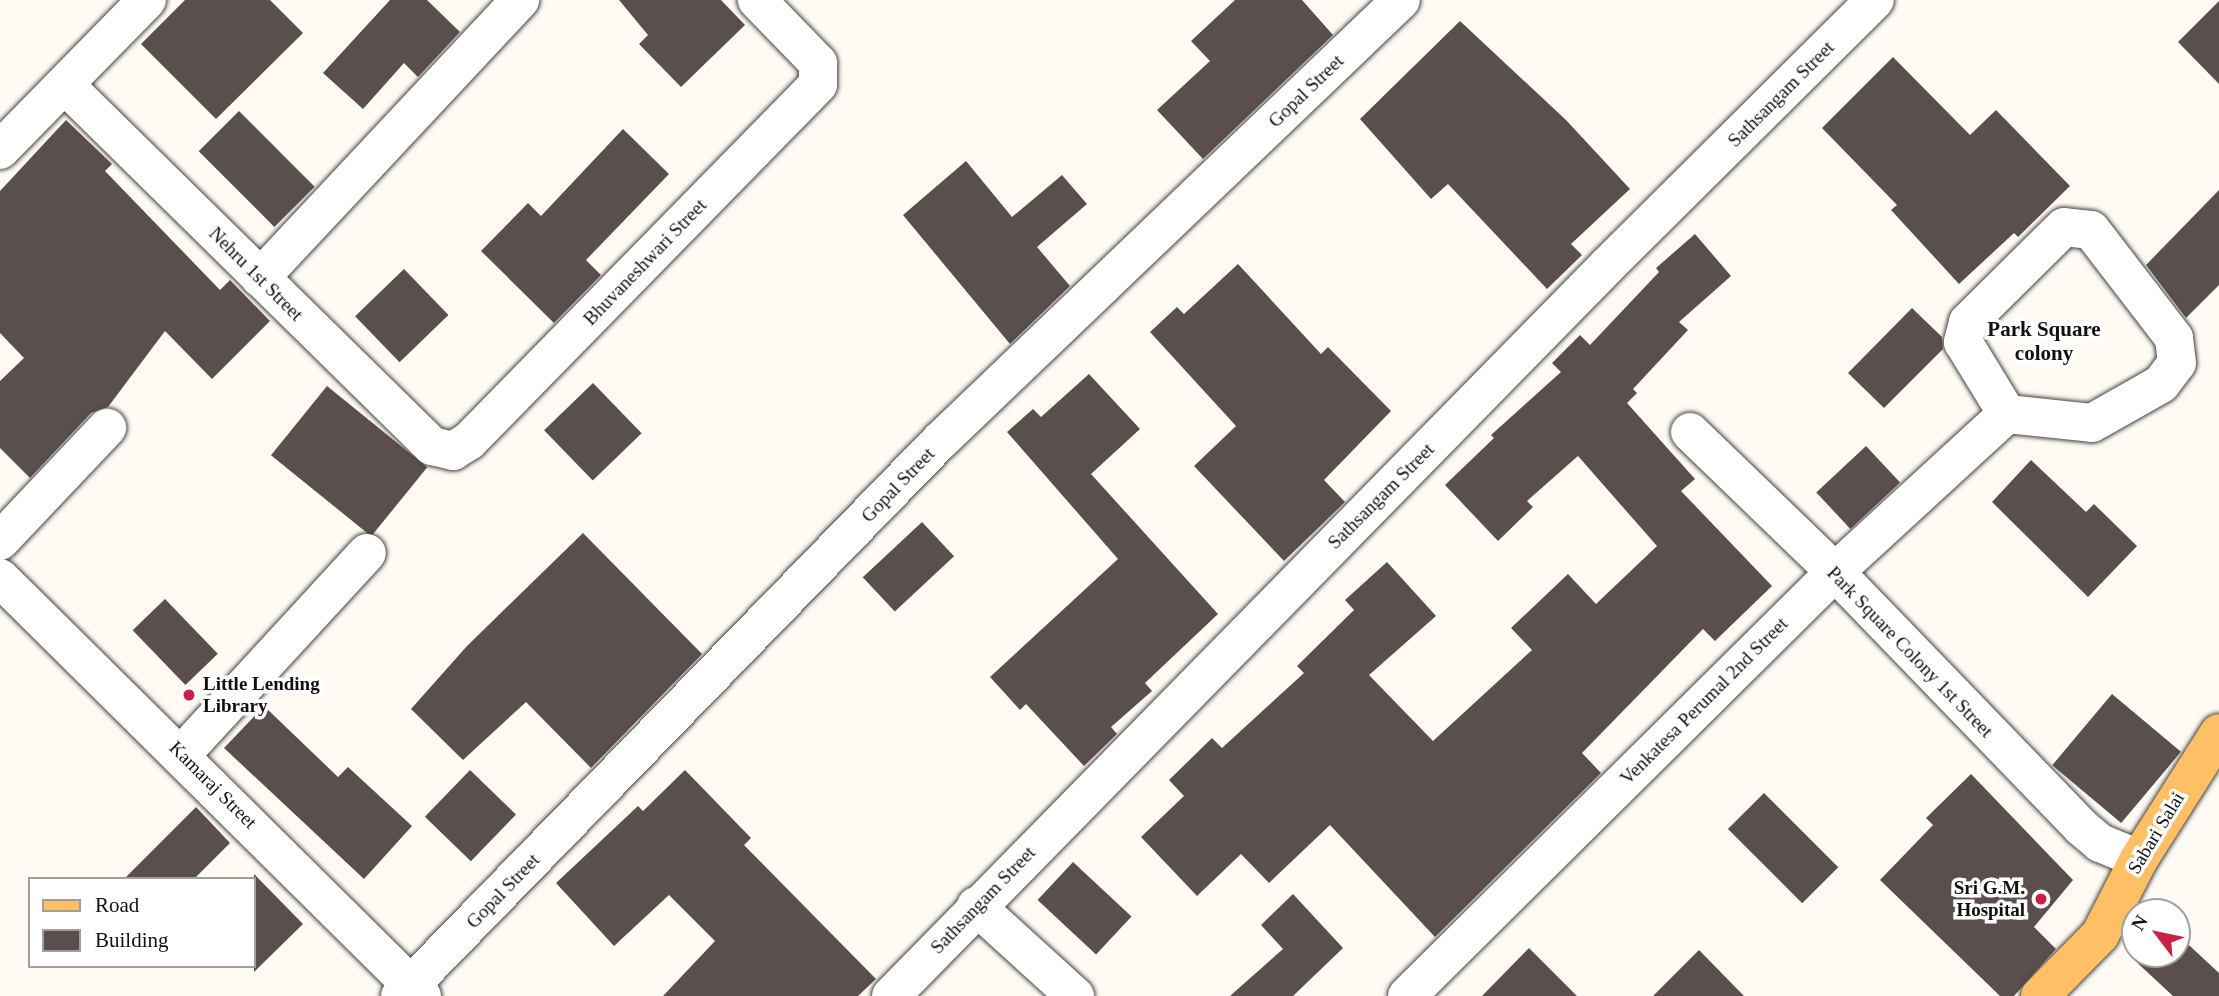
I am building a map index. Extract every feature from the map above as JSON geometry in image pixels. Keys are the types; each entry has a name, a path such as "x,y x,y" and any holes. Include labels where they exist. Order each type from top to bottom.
{"main road":[{"name":"Sabari Salai","path":"2040,996 2100,935 2139,859 2219,733"}],"street":[{"path":"0,150 147,0"},
{"path":"260,278 520,0"},
{"name":"Bhuvaneshwari Street","path":"453,450 469,441 818,84 818,64 757,0"},
{"name":"Gopal Street","path":"411,992 939,442 1401,0"},
{"name":"Sathsangam Street","path":"891,996 976,906 1875,0"},
{"name":"Nehru 1st Street","path":"65,85 432,446 453,450"},
{"path":"2064,227 2091,230 2174,338 2176,363 2161,384 2092,423 2007,414 1963,342 1968,322 2064,227"},
{"name":"Venkatesa Perumal 2nd Street","path":"1407,996 1835,572 2007,414"},
{"path":"0,541 107,428"},
{"name":"Park Square Colony 1st Street","path":"1690,432 1835,572 1868,611 2081,827 2100,843 2139,859"},
{"path":"182,754 367,553"},
{"name":"Kamaraj Street","path":"0,578 182,754 411,992"},
{"path":"976,906 1075,996"}],"building":[{"path":"185,0 270,0 303,33 216,119 141,44"},
{"path":"390,0 427,0 460,32 418,77 404,63 363,109 323,73"},
{"path":"619,0 721,0 745,25 681,87 639,44 648,35"},
{"path":"1235,0 1302,0 1333,35 1203,159 1157,110 1210,61 1191,41"},
{"path":"2219,1 2219,84 2178,42"},
{"path":"1460,21 1566,120 1630,189 1571,244 1582,255 1547,289 1448,184 1431,199 1360,119"},
{"path":"1893,57 1970,135 1996,110 2070,186 2018,237 2014,233 1959,284 1891,210 1897,205 1822,128"},
{"path":"239,111 315,187 274,227 199,151"},
{"path":"66,120 112,164 105,171 220,290 230,280 270,321 212,379 165,331 108,407 91,413 30,478 0,448 0,381 24,358 0,333 0,191"},
{"path":"623,129 669,174 586,260 601,275 554,323 481,251 528,203 541,216"},
{"path":"966,161 1012,217 1062,175 1087,204 1037,247 1070,286 1010,344 903,215"},
{"path":"2219,190 2219,285 2186,318 2146,265"},
{"path":"1695,234 1731,276 1679,322 1688,330 1633,389 1637,393 1627,403 1695,479 1681,491 1772,586 1715,641 1703,629 1582,753 1601,773 1435,937 1330,825 1269,883 1241,854 1197,896 1141,837 1184,796 1169,780 1212,738 1222,748 1304,673 1297,666 1354,610 1345,600 1387,562 1436,616 1369,675 1433,741 1532,650 1511,628 1568,574 1596,604 1657,546 1578,456 1527,501 1533,507 1498,541 1445,485 1494,438 1491,435 1561,372 1552,363 1580,335 1590,345 1659,272 1656,268"},
{"path":"1238,264 1321,354 1328,347 1391,411 1324,480 1345,502 1284,561 1194,466 1236,426 1150,332 1177,307 1184,314"},
{"path":"404,269 448,315 400,362 355,316"},
{"path":"1912,308 1942,337 1943,349 1884,408 1848,373"},
{"path":"1089,374 1140,429 1091,474 1218,614 1145,683 1152,691 1111,727 1117,734 1084,766 1026,704 1020,710 990,677 1118,559 1007,432 1033,409 1041,417"},
{"path":"593,383 642,433 593,481 544,430"},
{"path":"327,386 427,467 371,536 271,455"},
{"path":"1866,446 1900,483 1850,529 1816,492"},
{"path":"2031,460 2086,512 2094,504 2137,546 2088,597 1992,502"},
{"path":"922,522 954,556 895,612 863,577"},
{"path":"583,533 702,654 591,768 526,702 463,760 411,709 467,646"},
{"path":"165,599 218,654 185,685 133,630"},
{"path":"2112,694 2181,752 2121,823 2052,765"},
{"path":"264,706 338,777 348,767 412,826 364,879 224,748"},
{"path":"470,770 516,814 471,861 425,817"},
{"path":"685,770 751,838 744,845 876,979 858,996 663,996 715,941 669,895 614,946 556,883 638,806 643,811"},
{"path":"1971,774 2073,880 2034,927 2056,949 2014,996 2000,996 1880,880 1933,825 1926,818"},
{"path":"1764,793 1838,867 1802,903 1728,829"},
{"path":"196,807 230,843 196,877 126,877"},
{"path":"1073,862 1132,917 1096,955 1038,900"},
{"path":"254,874 303,924 254,972 256,877"},
{"path":"1293,894 1343,948 1293,996 1230,996 1283,949 1261,925"},
{"path":"2191,947 2219,973 2219,996 2173,996 2143,968 2191,968"},
{"path":"1529,948 1577,996 1482,996"},
{"path":"1699,950 1744,996 1653,996"}],"place":[{"name":"Little Lending Library","path":"189,695"},
{"name":"Sri G.M. Hospital","path":"2041,899"}],"district":[{"name":"Park Square colony","path":"2044,341"}]}
